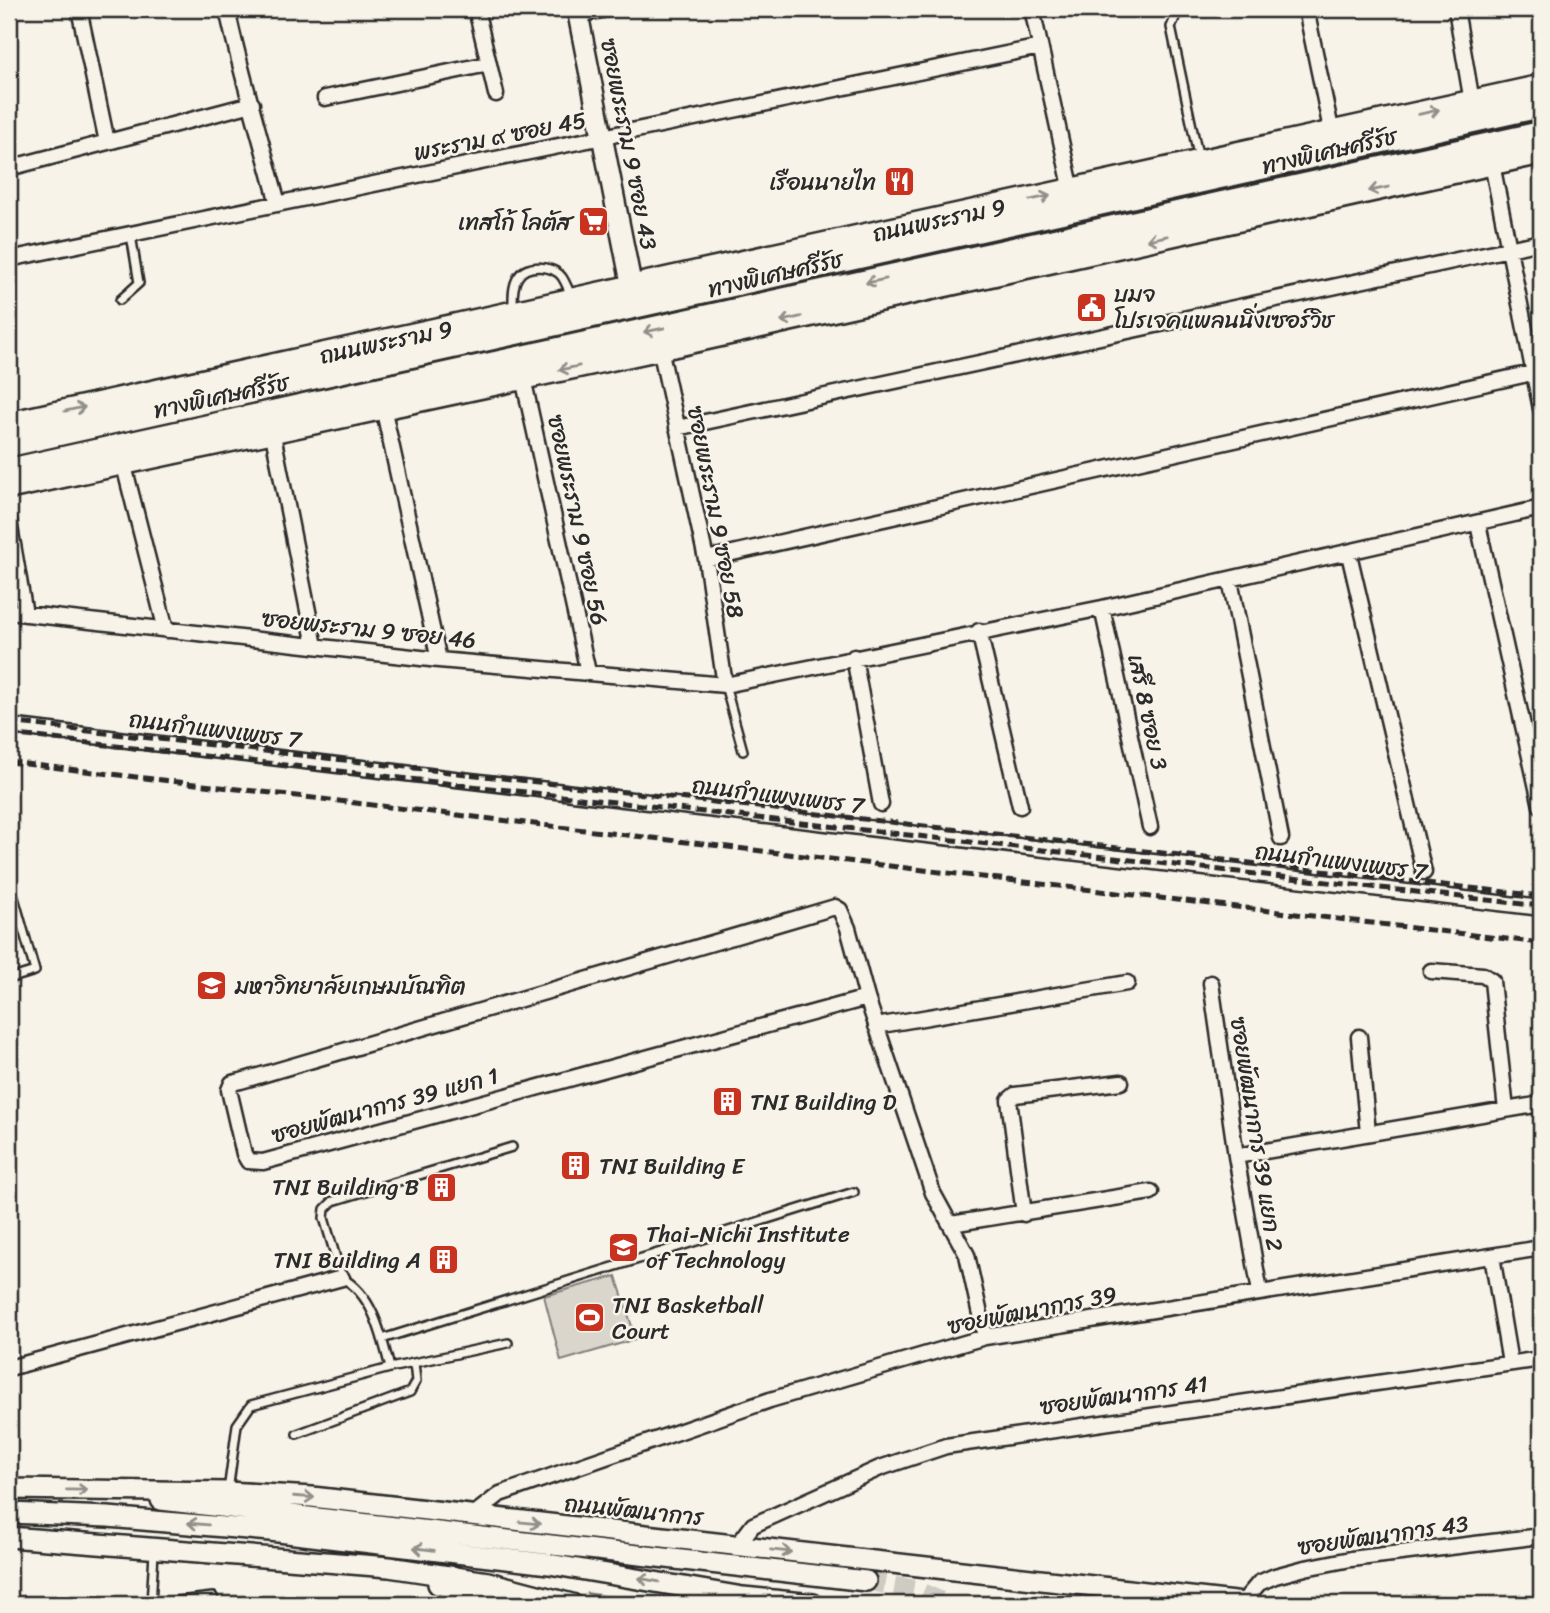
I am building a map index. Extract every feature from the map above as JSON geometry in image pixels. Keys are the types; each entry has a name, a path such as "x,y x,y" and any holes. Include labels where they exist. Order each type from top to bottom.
{"highway":[{"name":"ทางพิเศษศรีรัช","path":"9,443 1541,104"},
{"name":"ทางพิเศษศรีรัช","path":"9,472 1541,135"}],"main road":[{"name":"ซอยพระราม 9 ซอย 43","path":"578,12 632,288"},
{"name":"ถนนพระราม 9","path":"9,424 1541,87"},
{"path":"9,487 523,378 1541,152"},
{"name":"ถนนพัฒนาการ","path":"9,1489 228,1492 312,1497 1206,1602 1247,1604"},
{"path":"114,1490 184,1504 866,1581"},
{"path":"9,1513 108,1517 270,1531 549,1564 743,1597 813,1604"},
{"path":"9,1537 389,1567 488,1581 572,1604"},
{"path":"389,1567 512,1604"}],"street":[{"path":"79,9 107,142"},
{"path":"228,9 242,78 252,104 278,204"},
{"path":"476,9 496,94"},
{"path":"578,12 607,9"},
{"path":"1032,9 1072,191"},
{"path":"1306,9 1332,134"},
{"path":"1456,9 1472,102"},
{"name":"พระราม ๙ ซอย 45","path":"9,259 604,139 1040,47"},
{"path":"325,98 488,64"},
{"path":"9,168 252,104"},
{"path":"1492,164 1508,249 1537,372 1541,409"},
{"path":"677,428 1541,242"},
{"name":"ซอยพระราม 9 ซอย 58","path":"660,348 706,559 725,685"},
{"path":"706,559 1537,372"},
{"name":"ซอยพระราม 9 ซอย 56","path":"523,378 588,672"},
{"path":"383,407 439,660"},
{"path":"272,430 315,646"},
{"path":"123,462 166,630"},
{"name":"ซอยพระราม 9 ซอย 46","path":"9,612 439,660 725,685 1102,608 1349,554 1541,508"},
{"path":"9,521 26,614"},
{"path":"1478,524 1541,806"},
{"path":"1349,554 1424,872"},
{"path":"1230,580 1282,838"},
{"name":"เสรี 8 ซอย 3","path":"1102,608 1150,827"},
{"path":"979,631 1020,806"},
{"path":"854,657 881,804"},
{"name":"ถนนกำแพงเพชร 7","path":"9,726 1541,908"},
{"name":"ซอยพัฒนาการ 39 แยก 1","path":"867,998 263,1162 248,1161 244,1154 229,1090 232,1083 241,1080 830,907 840,910 933,1193 967,1255 985,1337"},
{"path":"1431,971 1483,975 1492,981 1506,1110"},
{"path":"876,1026 1127,983"},
{"name":"ซอยพัฒนาการ 39 แยก 2","path":"1211,983 1236,1156 1260,1292"},
{"path":"1359,1037 1368,1133"},
{"path":"1024,1213 1009,1100 1015,1096 1121,1082"},
{"path":"1236,1156 1541,1104"},
{"path":"951,1224 1151,1192"},
{"name":"ซอยพัฒนาการ 39","path":"472,1516 500,1494 732,1413 985,1337 1541,1248"},
{"path":"1492,1256 1510,1363"},
{"path":"9,1368 342,1278"},
{"name":"ซอยพัฒนาการ 41","path":"737,1546 753,1525 880,1468 946,1446 1541,1359"},
{"name":"ซอยพัฒนาการ 43","path":"1247,1604 1259,1583 1305,1569 1351,1559 1541,1536"}],"lane":[{"path":"1179,9 1171,27 1199,163"},
{"path":"120,300 139,283 131,235"},
{"path":"513,314 514,286 518,275 530,268 555,271 562,278 574,301"},
{"path":"725,685 743,751"},
{"path":"9,880 35,971 9,979"},
{"path":"390,1368 382,1339 366,1300 355,1285 342,1278 324,1218 328,1204 512,1147"},
{"path":"382,1339 854,1192"},
{"path":"228,1492 237,1424 251,1405 390,1368 508,1343"},
{"path":"298,1434 410,1392 416,1381 414,1363"},
{"path":"155,1548 151,1604 213,1597 215,1604"}],"shaded area":[{"name":"TNI Basketball Court","path":"616,1276 636,1339 561,1361 544,1296"},
{"path":"586,1593 660,1604 611,1604"}],"tunnel":[{"path":"866,1581 914,1589 947,1604"}],"railway":[{"path":"9,722 1541,896"},
{"path":"9,734 1541,906"},
{"path":"9,762 1541,943"}],"place":[{"name":"เรือนนายไท","path":"899,182"},
{"name":"เทสโก้ โลตัส","path":"594,222"},
{"name":"บมจ โปรเจคแพลนนิ่งเซอร์วิช","path":"1091,307"},
{"name":"มหาวิทยาลัยเกษมบัณฑิต","path":"212,986"},
{"name":"TNI Building D","path":"727,1102"},
{"name":"TNI Building E","path":"576,1166"},
{"name":"TNI Building B","path":"442,1187"},
{"name":"Thai-Nichi Institute of Technology","path":"623,1247"},
{"name":"TNI Building A","path":"444,1260"},
{"name":"TNI Basketball Court","path":"589,1318"}]}
